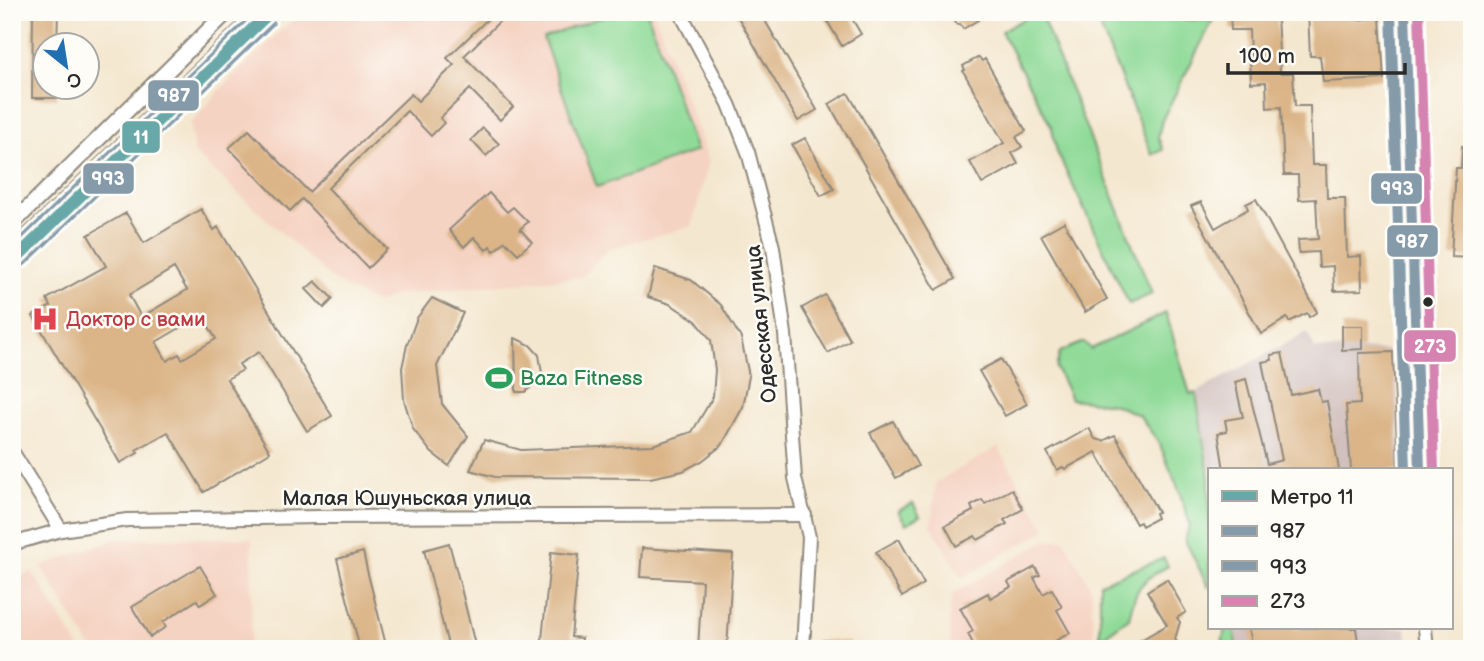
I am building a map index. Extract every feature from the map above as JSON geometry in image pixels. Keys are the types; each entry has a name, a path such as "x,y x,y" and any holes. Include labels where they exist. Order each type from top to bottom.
{"main road":[{"path":"12,224 227,12"},
{"path":"12,252 260,12"}],"street":[{"name":"Одесская улица","path":"680,12 729,104 748,152 768,225 785,334 795,478 809,537 803,649"},
{"path":"1405,12 1420,468"},
{"path":"12,451 61,530"},
{"name":"Малая Юшуньская улица","path":"12,544 61,530 127,520 805,515"},
{"path":"1425,630 1427,649"}],"shaded area":[{"path":"301,12 654,12 709,161 692,226 608,249 582,277 398,294 379,302 371,301 333,280 194,153 190,124 228,81"},
{"path":"1307,332 1315,349 1395,350 1400,468 1210,468 1197,392"},
{"path":"998,447 1046,530 962,578 931,525 936,482"},
{"path":"252,538 251,638 246,649 92,649 41,566 117,539"},
{"path":"1064,539 1091,588 1095,647 951,649 949,614 953,594 1045,541"},
{"path":"32,571 80,649 12,649 12,582"},
{"path":"1236,630 1406,630 1407,649 1239,649"}],"green space":[{"path":"615,12 647,12 696,151 597,187 543,38"},
{"path":"1021,12 1040,12 1152,294 1129,304 1057,152 1052,128 1001,31 1024,19"},
{"path":"1094,12 1150,12 1153,19 1213,20 1162,120 1158,137 1163,150 1152,155"},
{"path":"1166,313 1190,394 1196,393 1208,470 1208,586 1185,540 1190,524 1177,485 1159,443 1139,415 1113,404 1071,399 1056,368 1060,352 1084,342 1091,349"},
{"path":"913,503 920,516 906,524 898,511"},
{"path":"1164,558 1168,566 1141,586 1129,618 1100,639 1100,583"},
{"path":"1225,630 1234,630 1238,649 1221,649"}],"building":[{"path":"33,12 58,12 57,32 33,32"},
{"path":"495,12 509,12 464,56 513,107 500,120 470,89 440,118 444,123 431,136 407,111 328,188 387,249 368,268 302,199 290,211 229,148 249,130 309,192 411,94 418,101 454,65 447,58"},
{"path":"735,12 760,12 817,110 798,121"},
{"path":"838,12 848,12 861,34 842,46 826,19"},
{"path":"949,12 973,12 978,20 963,29"},
{"path":"1308,12 1357,12 1358,20 1380,18 1384,79 1323,82 1320,56 1310,56"},
{"path":"1277,14 1280,73 1293,73 1295,106 1310,106 1312,165 1326,165 1327,198 1345,198 1347,257 1361,256 1362,290 1334,291 1333,266 1319,267 1318,252 1299,253 1298,240 1318,239 1316,199 1299,200 1298,175 1284,175 1281,107 1267,108 1266,82 1251,83 1249,30 1231,30 1230,16"},
{"path":"979,57 982,61 985,59 1026,131 1016,137 1022,147 1012,153 1018,164 982,184 970,162 1004,143 963,71 963,66"},
{"path":"848,93 955,279 936,290 829,104"},
{"path":"483,128 499,144 486,156 471,140"},
{"path":"805,138 834,189 821,196 792,145"},
{"path":"1462,146 1472,146 1472,258 1451,257 1456,168 1461,168"},
{"path":"489,193 507,212 513,207 528,222 520,229 532,242 518,254 505,241 494,251 490,246 486,250 474,237 464,247 449,230"},
{"path":"1256,199 1317,312 1309,317 1307,313 1289,322 1287,318 1261,334 1191,206 1201,202 1215,228 1248,209 1246,204"},
{"path":"201,209 214,230 218,227 332,416 307,431 259,352 239,364 243,370 227,379 270,452 204,492 168,432 136,450 138,453 120,463 33,316 51,306 47,299 106,266 88,235 126,213 144,243","holes":["174,268 187,290 141,317 129,295","202,315 216,339 182,359 179,354 167,361 156,342"]},
{"path":"1064,222 1107,299 1085,312 1041,235"},
{"path":"655,268 691,280 721,305 741,338 749,376 743,407 722,445 702,461 683,471 650,478 495,477 470,470 484,440 521,450 653,445 692,432 713,397 715,370 711,340 696,321 670,304 648,297"},
{"path":"315,281 333,299 324,308 306,289"},
{"path":"825,295 850,340 828,353 802,308"},
{"path":"432,298 463,313 437,366 442,404 468,436 449,466 431,452 413,429 404,400 402,368 407,345 417,318"},
{"path":"1342,326 1363,326 1363,349 1342,350"},
{"path":"515,338 530,345 539,355 542,373 535,384 525,392 516,392"},
{"path":"1393,352 1398,468 1351,468 1346,405 1360,404 1359,353"},
{"path":"1282,353 1291,395 1318,389 1321,402 1327,401 1339,468 1224,468 1218,433 1227,431 1225,420 1243,417 1235,382 1246,379 1267,464 1282,460 1262,362 1272,360 1271,355"},
{"path":"1001,359 1027,404 1005,416 979,371"},
{"path":"893,421 918,466 896,478 870,433"},
{"path":"1089,428 1095,439 1103,441 1115,435 1158,512 1155,513 1157,518 1142,526 1140,522 1136,524 1096,452 1065,469 1063,467 1057,470 1047,452"},
{"path":"1012,489 1023,509 1004,520 1007,524 978,540 975,536 956,546 945,526 973,511 971,506 982,500 985,504"},
{"path":"899,539 924,584 902,597 876,552"},
{"path":"449,543 476,649 449,649 424,550"},
{"path":"642,548 733,554 727,649 698,649 702,581 640,577"},
{"path":"363,552 387,649 360,649 337,559"},
{"path":"551,552 579,555 571,637 582,638 581,649 541,649"},
{"path":"200,566 217,594 200,605 197,600 163,622 166,627 150,637 132,607"},
{"path":"1035,567 1040,575 1034,578 1043,594 1052,589 1062,607 1057,610 1070,633 1042,648 1040,643 1030,649 976,649 968,634 973,631 960,608 988,593 990,598 1011,587 1008,582"},
{"path":"1167,579 1186,612 1177,618 1180,622 1175,639 1179,645 1173,649 1125,649 1167,625 1147,591"},
{"path":"1249,630 1356,630 1359,649 1253,649"},
{"path":"823,640 849,642 849,649 822,649"}],"metro line":[{"name":"11","path":"12,262 270,12"}],"transit line":[{"name":"987","path":"12,252 260,12"},
{"name":"993","path":"1391,12 1406,468"},
{"name":"987","path":"1405,12 1420,468"},
{"name":"273","path":"1419,12 1434,468"},
{"name":"993","path":"22,262 270,22"}],"place":[{"name":"Доктор с вами","path":"45,319"},
{"name":"Baza Fitness","path":"499,378"}]}
